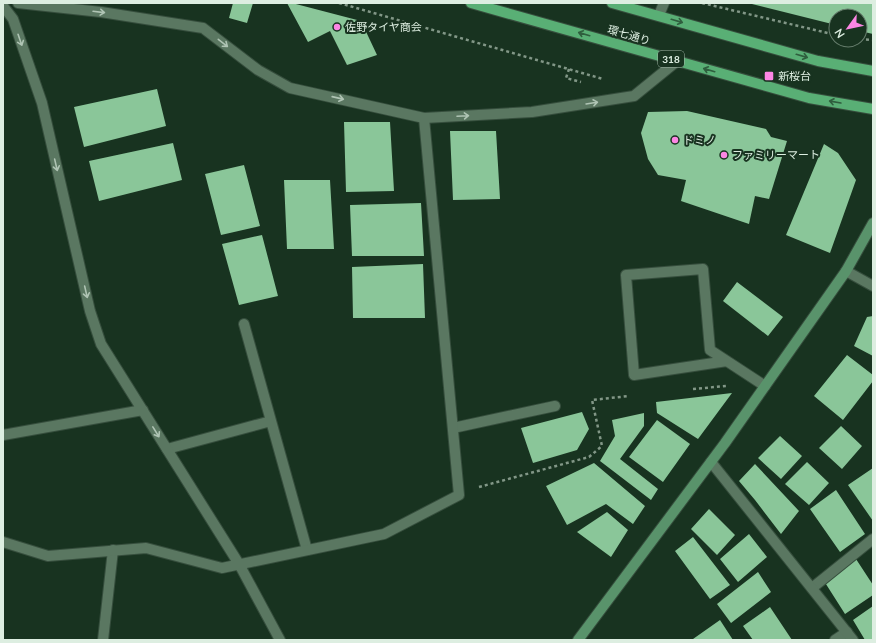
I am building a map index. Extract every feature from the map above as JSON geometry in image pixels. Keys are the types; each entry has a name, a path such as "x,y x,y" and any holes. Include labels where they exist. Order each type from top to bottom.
{"main road":[{"name":"環七通り","path":"472,3 809,98 873,109"},
{"path":"612,3 818,61 873,71"}],"street":[{"path":"18,3 101,12 203,28 258,70 290,88 424,118 532,112 634,96 677,61"},
{"path":"659,15 664,3"},
{"path":"3,6 13,18 42,103 90,311 101,344 239,564 280,640"},
{"path":"3,542 48,556 146,548 222,568 384,534 460,495 424,118"},
{"path":"578,640 711,462 765,386 846,271 873,223"},
{"path":"727,361 634,375 626,275 703,268 710,350 727,361 744,372 765,386"},
{"path":"846,271 873,286"},
{"path":"244,324 307,550"},
{"path":"453,428 555,406"},
{"path":"3,435 143,410"},
{"path":"167,449 271,421"},
{"path":"711,462 850,636 835,640"},
{"path":"812,588 873,539"},
{"path":"103,640 113,550"}],"path":[{"path":"339,3 610,81"},
{"path":"702,3 828,33"},
{"path":"569,68 566,78 581,82"},
{"path":"686,390 725,386 744,372"},
{"path":"460,495 473,488 588,457 602,446 592,400 631,396"}],"building":[{"path":"233,3 253,3 247,23 229,18"},
{"path":"287,3 361,21 377,55 347,65 330,31 308,42"},
{"path":"748,3 873,3 873,34 868,33 868,8 828,8 828,23"},
{"path":"157,89 166,126 84,147 74,107"},
{"path":"687,111 766,129 771,137 787,141 769,199 755,196 749,224 681,201 686,180 658,175 648,159 641,133 648,112"},
{"path":"344,122 390,122 394,191 346,192"},
{"path":"450,131 496,131 500,199 453,200"},
{"path":"173,143 182,180 99,201 89,161"},
{"path":"824,144 838,153 856,180 830,253 786,235"},
{"path":"244,165 260,226 221,235 205,174"},
{"path":"284,180 330,180 334,249 287,249"},
{"path":"421,203 424,256 352,256 350,205"},
{"path":"262,235 278,296 239,305 222,244"},
{"path":"423,264 425,318 353,318 352,267"},
{"path":"737,282 783,317 768,336 723,301"},
{"path":"873,316 873,356 854,346 867,317"},
{"path":"847,355 873,375 873,381 843,420 814,396"},
{"path":"732,393 698,439 657,413 656,402"},
{"path":"582,412 589,429 577,450 533,463 521,428"},
{"path":"644,413 644,426 620,459 658,489 651,500 600,461 615,436 612,420"},
{"path":"657,420 690,444 663,482 629,457"},
{"path":"841,426 862,446 842,469 819,448"},
{"path":"780,436 802,456 781,479 758,458"},
{"path":"807,462 829,483 809,505 785,484"},
{"path":"594,463 645,506 633,524 606,504 567,525 546,486"},
{"path":"755,464 799,511 781,534 739,481"},
{"path":"873,468 873,521 848,485"},
{"path":"836,490 865,534 840,552 810,509"},
{"path":"709,509 735,535 717,555 691,529"},
{"path":"607,512 628,530 611,557 577,532"},
{"path":"749,534 767,557 738,582 720,559"},
{"path":"693,537 730,585 710,599 675,551"},
{"path":"856,559 873,585 873,595 845,614 824,581"},
{"path":"758,572 771,592 731,623 717,604"},
{"path":"873,606 873,640 865,640 853,620"},
{"path":"770,607 792,640 753,640 743,626"},
{"path":"720,620 733,640 693,639"}],"place":[{"name":"佐野タイヤ商会","path":"337,27"},
{"name":"新桜台","path":"769,76"},
{"name":"ドミノ","path":"675,140"},
{"name":"ファミリーマート","path":"724,155"}]}
